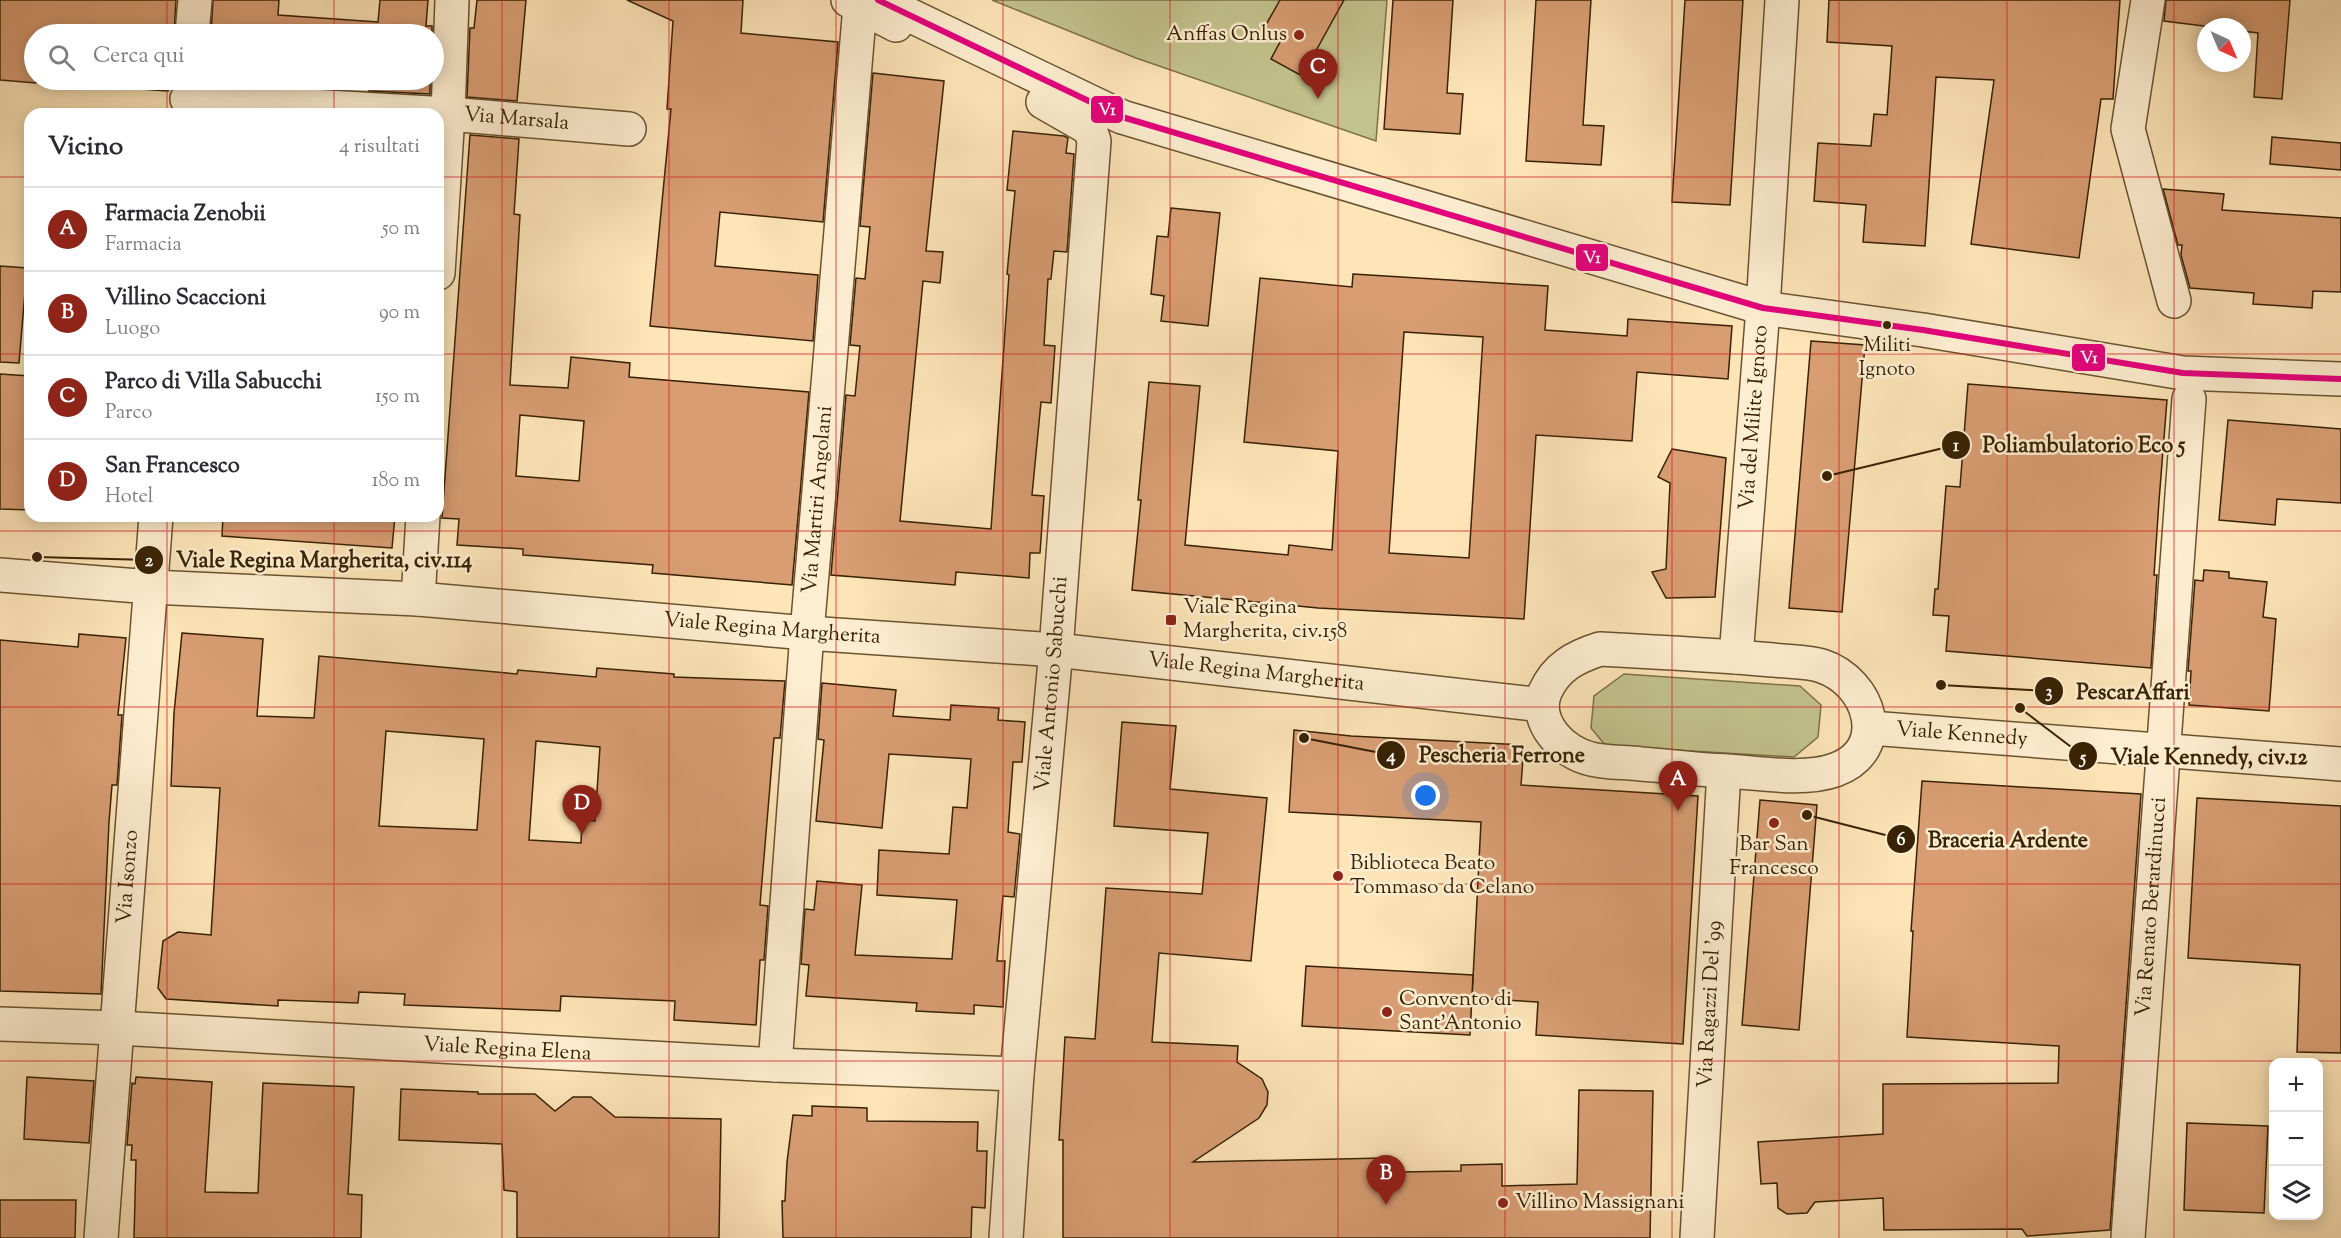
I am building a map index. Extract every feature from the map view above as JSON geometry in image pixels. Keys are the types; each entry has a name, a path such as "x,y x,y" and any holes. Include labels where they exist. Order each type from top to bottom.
{"street":[{"path":"193,24 195,0"},
{"path":"444,178 452,0"},
{"name":"Via del Milite Ignoto","path":"1736,657 1763,308 1782,0"},
{"path":"2148,0 2128,129 2174,301"},
{"path":"862,2 1122,117 1763,308 1923,330 2183,373 2341,379"},
{"name":"Viale Antonio Sabucchi","path":"862,2 1090,129 1094,141 1056,650 1017,1074 1006,1238"},
{"name":"Via Martiri Angolani","path":"775,1065 807,633 862,2"},
{"name":"Via Marsala","path":"187,98 350,108"},
{"name":"Via Marsala","path":"444,114 629,129"},
{"name":"Via Renato Berardinucci","path":"2128,1238 2189,399"},
{"name":"Via Isonzo","path":"101,1238 156,522"},
{"path":"418,599 423,522"},
{"name":"Viale Regina Margherita","path":"0,575 151,587 418,599 807,633 1056,650 1542,705"},
{"path":"1600,650 1736,657 1821,665 1846,677 1856,687 1863,701 1870,728 1866,743 1856,758 1835,770 1812,776 1589,759 1557,741 1545,720 1542,705 1545,693 1554,676 1564,665 1580,655 1600,650"},
{"name":"Viale Kennedy","path":"1870,728 2341,764"},
{"name":"Via Ragazzi Del '99","path":"1697,1238 1724,771"},
{"name":"Viale Regina Elena","path":"0,1024 118,1028 775,1065 1017,1074"}],"green space":[{"path":"992,0 1387,0 1376,141 1136,58"},
{"path":"1624,674 1800,686 1821,705 1818,737 1794,757 1606,746 1591,728 1594,696"}],"building":[{"path":"0,0 176,0 175,24 24,24 24,82 0,80"},
{"path":"213,0 279,0 278,15 378,22 380,0 428,0 426,24 212,24"},
{"path":"477,0 526,0 517,101 467,97 470,28 474,28"},
{"path":"627,0 743,0 741,33 838,42 823,222 720,212 715,266 818,275 813,341 650,326 671,109 667,109 673,21"},
{"name":"Anffas Onlus","path":"1280,0 1344,0 1302,76 1271,59 1281,40 1263,30"},
{"path":"1393,0 1453,0 1447,93 1463,94 1460,134 1384,129"},
{"path":"1536,0 1591,0 1583,125 1604,126 1601,165 1526,161"},
{"path":"1685,0 1743,0 1730,205 1672,202"},
{"path":"1829,0 2120,0 2113,99 2101,99 2079,258 1971,244 1994,80 1936,77 1925,246 1863,242 1866,205 1814,201 1818,143 1871,146 1874,114 1887,115 1892,46 1827,42"},
{"path":"2166,0 2290,0 2282,99 2254,97 2258,33 2251,32 2251,18 2197,18 2197,25 2164,21"},
{"path":"873,73 944,81 926,251 943,252 940,283 923,281 900,521 991,529 1009,275 1007,274 1015,191 1007,190 1013,131 1064,136 1068,138 1066,153 1074,154 1067,252 1054,251 1051,279 1048,279 1044,345 1055,346 1051,403 1041,402 1032,495 1044,496 1040,553 1030,553 1029,578 956,572 955,585 831,575 846,395 855,396 860,346 850,345 856,278 865,279 870,227 860,226"},
{"path":"430,90 430,94 369,91"},
{"path":"470,135 519,139 514,214 520,215 510,385 568,388 571,357 630,363 629,377 809,392 792,585 652,573 653,565 523,555 523,549 457,545 459,519 444,518 444,491","holes":["520,415 584,421 579,481 516,476"]},
{"path":"2272,137 2341,143 2341,170 2270,164"},
{"path":"2163,189 2224,194 2222,210 2341,218 2341,292 2313,291 2312,308 2253,304 2254,293 2190,288 2181,255 2182,245 2178,245"},
{"path":"1171,208 1220,213 1208,326 1161,321 1164,296 1151,294 1157,236 1168,237"},
{"path":"0,266 24,268 24,304 19,363 0,362"},
{"path":"1353,274 1548,286 1545,330 1627,336 1628,319 1732,326 1728,379 1637,372 1632,441 1536,435 1524,619 1318,608 1132,590 1149,382 1200,386 1185,545 1288,555 1289,545 1332,550 1338,451 1244,442 1260,278 1352,287","holes":["1404,332 1483,337 1469,558 1389,553"]},
{"path":"1811,341 1865,345 1842,612 1789,608"},
{"path":"0,374 24,376 24,510 0,509"},
{"path":"1968,384 2167,400 2154,575 2157,575 2151,668 1946,651 1949,616 1933,615 1935,589 1938,589 1946,486 1960,487"},
{"path":"2228,420 2341,429 2341,503 2277,499 2275,525 2219,520"},
{"path":"1672,449 1726,458 1715,597 1666,598 1652,572 1666,569 1670,483 1658,477"},
{"path":"223,522 394,522 392,548 222,536"},
{"path":"2204,570 2229,572 2229,578 2267,582 2263,617 2276,619 2269,711 2189,705 2191,671 2188,671 2195,580 2203,581"},
{"path":"182,633 263,639 257,716 314,718 319,656 517,674 518,670 596,677 597,668 674,674 674,677 785,681 780,738 774,738 760,905 768,906 764,960 760,960 756,1025 674,1020 675,1001 561,996 560,1011 404,1005 405,994 359,992 358,1003 278,1000 278,1006 166,999 158,988 163,941 178,932 211,935 220,788 171,786 174,713","holes":["386,731 484,739 477,830 379,826","536,741 600,747 595,821 582,820 581,843 529,840"]},
{"path":"79,634 126,638 118,715 122,715 117,785 112,785 109,822 101,994 0,991 0,640 78,647"},
{"path":"822,683 896,690 893,716 950,720 951,705 999,708 998,720 1025,722 1022,762 1013,762 1008,832 1020,834 1014,897 1003,896 997,961 1005,961 1003,1007 974,1005 974,1014 916,1011 917,1003 806,996 809,965 801,964 805,909 814,910 817,881 862,885 855,955 952,959 957,900 877,895 879,850 949,854 953,807 967,808 971,759 889,754 882,828 816,821 824,740 818,739"},
{"path":"1122,722 1176,726 1170,789 1267,798 1251,961 1159,953 1152,1042 1238,1046 1237,1062 1262,1079 1268,1092 1267,1105 1259,1118 1193,1162 1384,1158 1384,1165 1401,1165 1401,1172 1461,1171 1461,1165 1502,1164 1502,1186 1577,1184 1579,1090 1653,1091 1650,1238 1063,1238 1063,1140 1059,1140 1065,1037 1095,1039 1106,888 1202,894 1208,833 1114,826"},
{"path":"1294,730 1351,736 1524,745 1521,785 1698,796 1683,1044 1536,1035 1538,1002 1472,998 1481,822 1289,812"},
{"path":"1922,781 2141,794 2110,1230 2027,1236 2022,1229 1884,1230 1883,1198 1815,1202 1807,1213 1787,1214 1778,1208 1777,1183 1761,1184 1758,1142 1883,1134 1883,1084 2058,1083 2059,1046 1907,1037 1913,931 1911,931"},
{"path":"2197,798 2341,806 2341,1053 2297,1052 2300,965 2188,958"},
{"path":"1760,800 1817,805 1799,1030 1742,1025"},
{"name":"Convento di Sant'Antonio","path":"1306,966 1473,975 1470,1035 1302,1026"},
{"path":"27,1077 94,1081 89,1143 24,1139"},
{"path":"136,1077 212,1082 205,1192 258,1193 263,1083 354,1087 348,1194 362,1195 361,1238 134,1238 136,1160 131,1160 132,1145 127,1145 132,1083 135,1084"},
{"path":"401,1089 478,1092 478,1094 535,1094 555,1111 573,1097 591,1097 615,1117 721,1119 719,1238 517,1238 517,1192 504,1190 502,1144 399,1140"},
{"path":"812,1106 867,1108 867,1121 978,1122 977,1151 987,1151 985,1208 972,1207 971,1238 783,1238 782,1201 785,1201 793,1115 812,1116"},
{"path":"2187,1123 2268,1126 2264,1213 2184,1210"},
{"path":"0,1200 76,1200 75,1238 0,1238"}],"transit line":[{"name":"V1","path":"878,0 1122,117 1763,308 1923,330 2183,373 2341,379"}],"place":[{"name":"Anffas Onlus","path":"1299,35"},
{"name":"Parco di Villa Sabucchi","path":"1318,99"},
{"name":"Militi Ignoto","path":"1887,325"},
{"name":"Poliambulatorio Eco 5","path":"1827,476"},
{"name":"Viale Regina Margherita, civ.114","path":"37,557"},
{"name":"Viale Regina Margherita, civ.158","path":"1171,620"},
{"name":"PescarAffari","path":"1941,685"},
{"name":"Viale Kennedy, civ.12","path":"2020,708"},
{"name":"Pescheria Ferrone","path":"1304,738"},
{"name":"Farmacia Zenobii","path":"1678,811"},
{"name":"Braceria Ardente","path":"1807,815"},
{"name":"Bar San Francesco","path":"1774,823"},
{"name":"San Francesco","path":"582,835"},
{"name":"Biblioteca Beato Tommaso da Celano","path":"1338,876"},
{"name":"Convento di Sant'Antonio","path":"1387,1012"},
{"name":"Villino Massignani","path":"1503,1203"},
{"name":"Villino Scaccioni","path":"1386,1205"}]}
